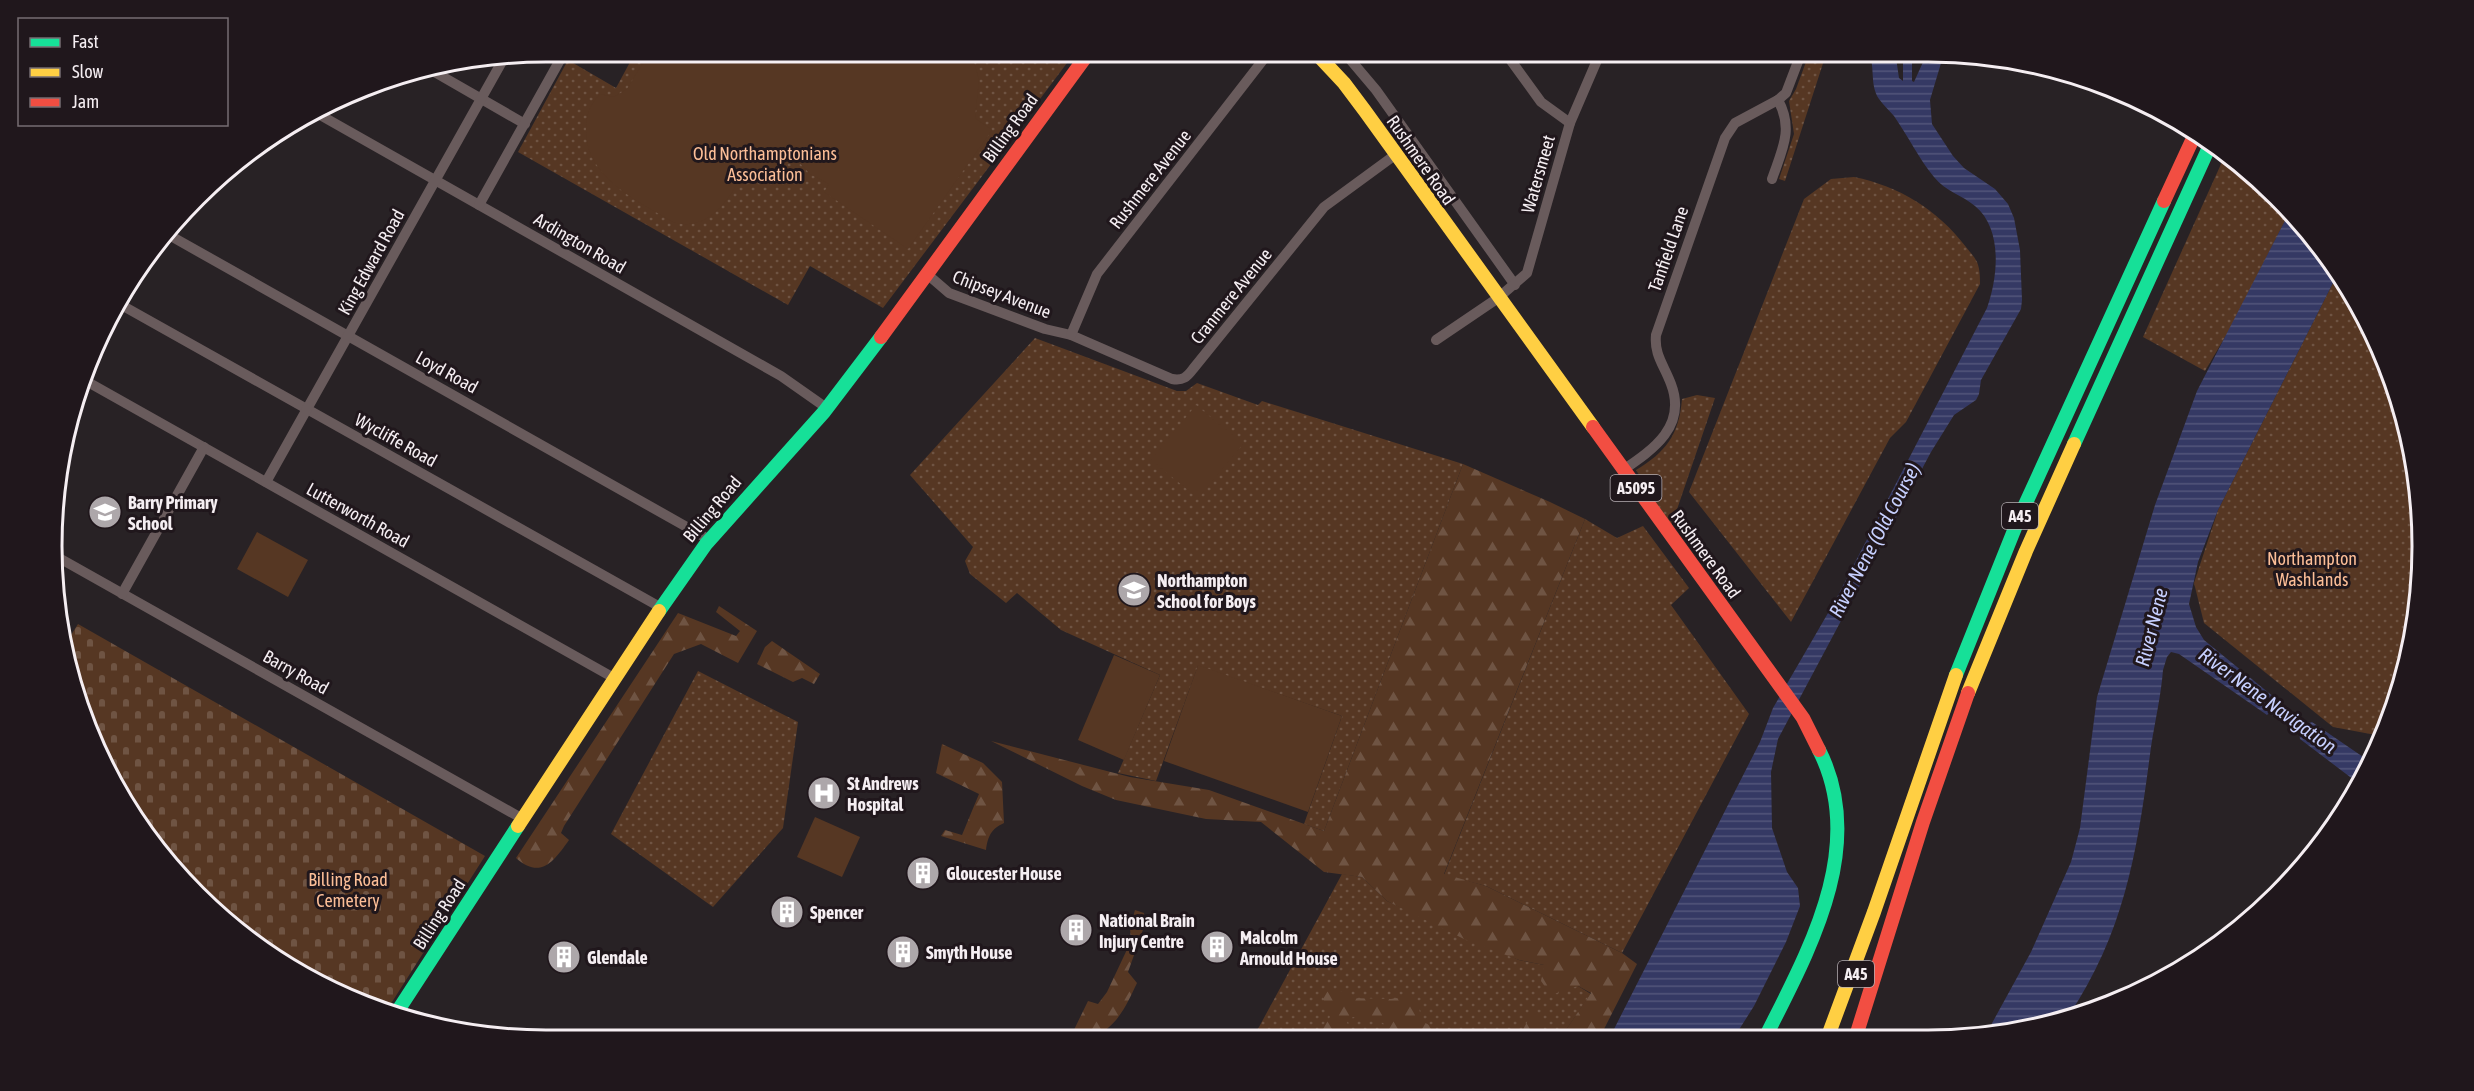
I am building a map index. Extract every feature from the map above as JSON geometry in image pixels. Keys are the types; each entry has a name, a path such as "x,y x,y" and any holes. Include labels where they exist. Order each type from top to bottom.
{"main road":[{"name":"Billing Road","path":"400,1007 660,607 708,539 828,409 1082,62"},
{"name":"Rushmere Road","path":"1324,62 1344,83 1782,688 1817,743 1830,777 1838,825 1837,859 1828,899 1815,933 1769,1030"},
{"name":"A45","path":"1839,1030 1874,912 1949,692 2014,529 2192,140"},
{"name":"A45","path":"1858,1030 1944,755 2000,611 2077,435 2207,151"},
{"path":"1830,1030 1874,912"},
{"path":"1870,1030 1885,943"}],"street":[{"path":"479,205 559,62"},
{"name":"Rushmere Avenue","path":"1071,335 1097,274 1261,62"},
{"name":"Rushmere Road","path":"1352,62 1376,90 1515,285"},
{"path":"1512,62 1541,102 1570,123"},
{"name":"Watersmeet","path":"1436,340 1498,298 1527,273 1570,123 1596,62"},
{"name":"Tanfield Lane","path":"1623,470 1659,443 1674,414 1674,396 1655,348 1656,335 1725,138 1735,123 1778,100 1786,93 1798,62"},
{"name":"King Edward Road","path":"266,482 501,64"},
{"path":"438,74 525,124"},
{"path":"1772,179 1773,160 1787,123 1778,100"},
{"name":"Ardington Road","path":"322,116 781,376 828,409"},
{"name":"Cranmere Avenue","path":"1071,335 1172,379 1179,380 1186,377 1324,207 1395,155"},
{"name":"Loyd Road","path":"173,237 708,539"},
{"name":"Chipsey Avenue","path":"927,274 949,293 1045,329 1071,335"},
{"name":"Wycliffe Road","path":"124,307 660,607"},
{"name":"Lutterworth Road","path":"90,383 614,678"},
{"path":"122,594 204,447"},
{"name":"Barry Road","path":"62,560 523,819"}],"green space":[{"name":"Old Northamptonians Association","path":"567,62 571,62 616,88 630,62 1068,62 883,308 810,266 788,305 518,152"},
{"path":"643,62 974,62 979,80 975,118 992,130 908,249 824,192 829,184 810,174 791,154 774,181 748,165 728,199 709,217 687,224 673,222 615,185 594,160 588,145 586,122 594,102 600,94 614,97 627,89"},
{"path":"1806,62 1823,62 1785,181 1779,179 1794,134 1789,101"},
{"path":"2222,161 2248,182 2286,219 2231,327 2205,371 2143,337"},
{"path":"1854,177 1902,193 1943,222 1976,260 1980,284 1906,422 1890,438 1791,622 1689,492 1804,199 1831,179"},
{"name":"Northampton Washlands","path":"2334,281 2363,331 2387,390 2403,451 2411,514 2411,577 2403,640 2387,701 2374,735 2333,727 2204,623 2194,583 2218,510"},
{"name":"Northampton School for Boys","path":"1035,338 1177,391 1186,391 1197,383 1258,405 1262,401 1463,464 1324,831 1304,824 1342,716 1198,666 1156,781 1118,773 1160,675 1061,630 1017,593 1006,603 970,574 965,561 973,547 910,475"},
{"path":"1697,395 1715,398 1671,527 1636,470 1663,449 1669,441 1678,423 1682,399"},
{"path":"1196,405 1243,444 1198,498 1151,460"},
{"path":"1463,464 1585,519 1444,874 1486,886 1622,953 1637,964 1604,1030 1566,1030 1591,993 1578,986 1551,995 1541,981 1544,965 1519,960 1464,939 1387,901 1362,877 1324,872 1261,822 1206,819 1116,800 1082,786 991,741 1130,777 1209,790 1324,831"},
{"path":"1585,519 1617,538 1643,526 1689,588 1671,605 1749,714 1622,953 1486,886 1444,875"},
{"path":"257,532 308,560 288,597 237,569"},
{"path":"719,606 757,631 738,663 701,644 674,654 564,826 561,833 569,840 563,848 552,861 540,868 525,864 516,858 678,613 736,636 740,631 716,612"},
{"name":"Billing Road Cemetery","path":"78,624 485,856 391,1004 331,980 277,948 226,909 182,865 143,814 111,760 87,701 70,636"},
{"path":"772,641 820,674 814,684 802,678 793,682 757,664 765,647"},
{"path":"1114,655 1160,675 1124,760 1078,740"},
{"path":"1198,665 1342,716 1308,812 1164,761"},
{"path":"698,671 798,722 783,828 713,907 611,834"},
{"path":"942,744 983,763 1002,782 1004,823 991,834 986,850 941,836 945,830 962,835 979,794 936,773"},
{"path":"815,817 860,837 842,877 797,857"},
{"path":"1342,874 1362,877 1387,901 1519,960 1544,965 1591,994 1566,1030 1257,1030"},
{"path":"1135,910 1144,913 1145,924 1128,972 1137,983 1129,1000 1119,1016 1104,1030 1074,1030 1088,1001 1098,1004 1107,992 1131,941 1130,928"},
{"path":"1333,989 1343,992 1349,998 1391,999 1409,996 1419,1008 1422,1021 1438,1030 1388,1030 1383,1023 1353,1017 1347,1022 1350,1030 1322,1030 1330,1017 1325,1008 1323,993"},
{"path":"1532,1013 1539,1017 1544,1029 1544,1030 1523,1030"}],"water":[{"name":"River Nene (Old Course)","path":"1897,62 1899,78 1903,81 1903,62 1912,62 1912,81 1914,82 1923,62 1941,62 1930,100 1932,124 1953,156 1964,168 1995,189 2008,204 2014,218 2020,250 2021,309 1981,380 1976,400 1954,415 1931,452 1778,739 1771,772 1772,828 1787,872 1798,888 1800,906 1786,942 1754,1006 1739,1030 1614,1030 1760,742 1773,708 1835,601 1987,308 1991,296 1996,254 1990,227 1975,206 1943,186 1923,163 1894,116 1879,99 1874,87 1872,63"},
{"path":"2286,219 2334,281 2218,510 2198,562 2189,604 2196,627 2204,640 2275,698 2284,713 2301,722 2312,722 2364,758 2353,779 2300,739 2299,732 2269,713 2267,715 2179,654 2171,652 2163,670 2134,853 2117,919 2104,951 2074,1007 2023,1020 1991,1025 2031,952 2071,862 2080,828 2097,697 2155,505 2197,391"}],"traffic: fast":[{"path":"2074,444 2208,151"},
{"path":"1956,675 2019,518 2164,201"},
{"path":"659,611 706,544 824,412 881,337"},
{"path":"1769,1030 1815,933 1827,897 1835,860 1837,823 1833,786 1819,750"},
{"path":"400,1007 518,826"}],"traffic: slow":[{"path":"1324,62 1365,111 1593,427"},
{"path":"1968,693 2026,551 2074,444"},
{"path":"518,826 659,611"},
{"path":"1830,1030 1874,912 1956,675"}],"traffic: jam":[{"path":"881,337 1082,62"},
{"path":"2164,201 2192,140"},
{"path":"1593,427 1803,718 1819,750"},
{"path":"1858,1030 1923,822 1968,693"}],"place":[{"name":"Barry Primary School","path":"105,512"},
{"name":"Northampton School for Boys","path":"1134,590"},
{"name":"St Andrews Hospital","path":"824,793"},
{"name":"Gloucester House","path":"923,873"},
{"name":"Spencer","path":"787,912"},
{"name":"National Brain Injury Centre","path":"1076,930"},
{"name":"Malcolm Arnould House","path":"1217,947"},
{"name":"Smyth House","path":"903,952"},
{"name":"Glendale","path":"564,957"}],"water label":[{"name":"River Nene","path":"2151,627"},
{"name":"River Nene Navigation","path":"2268,700"}]}
